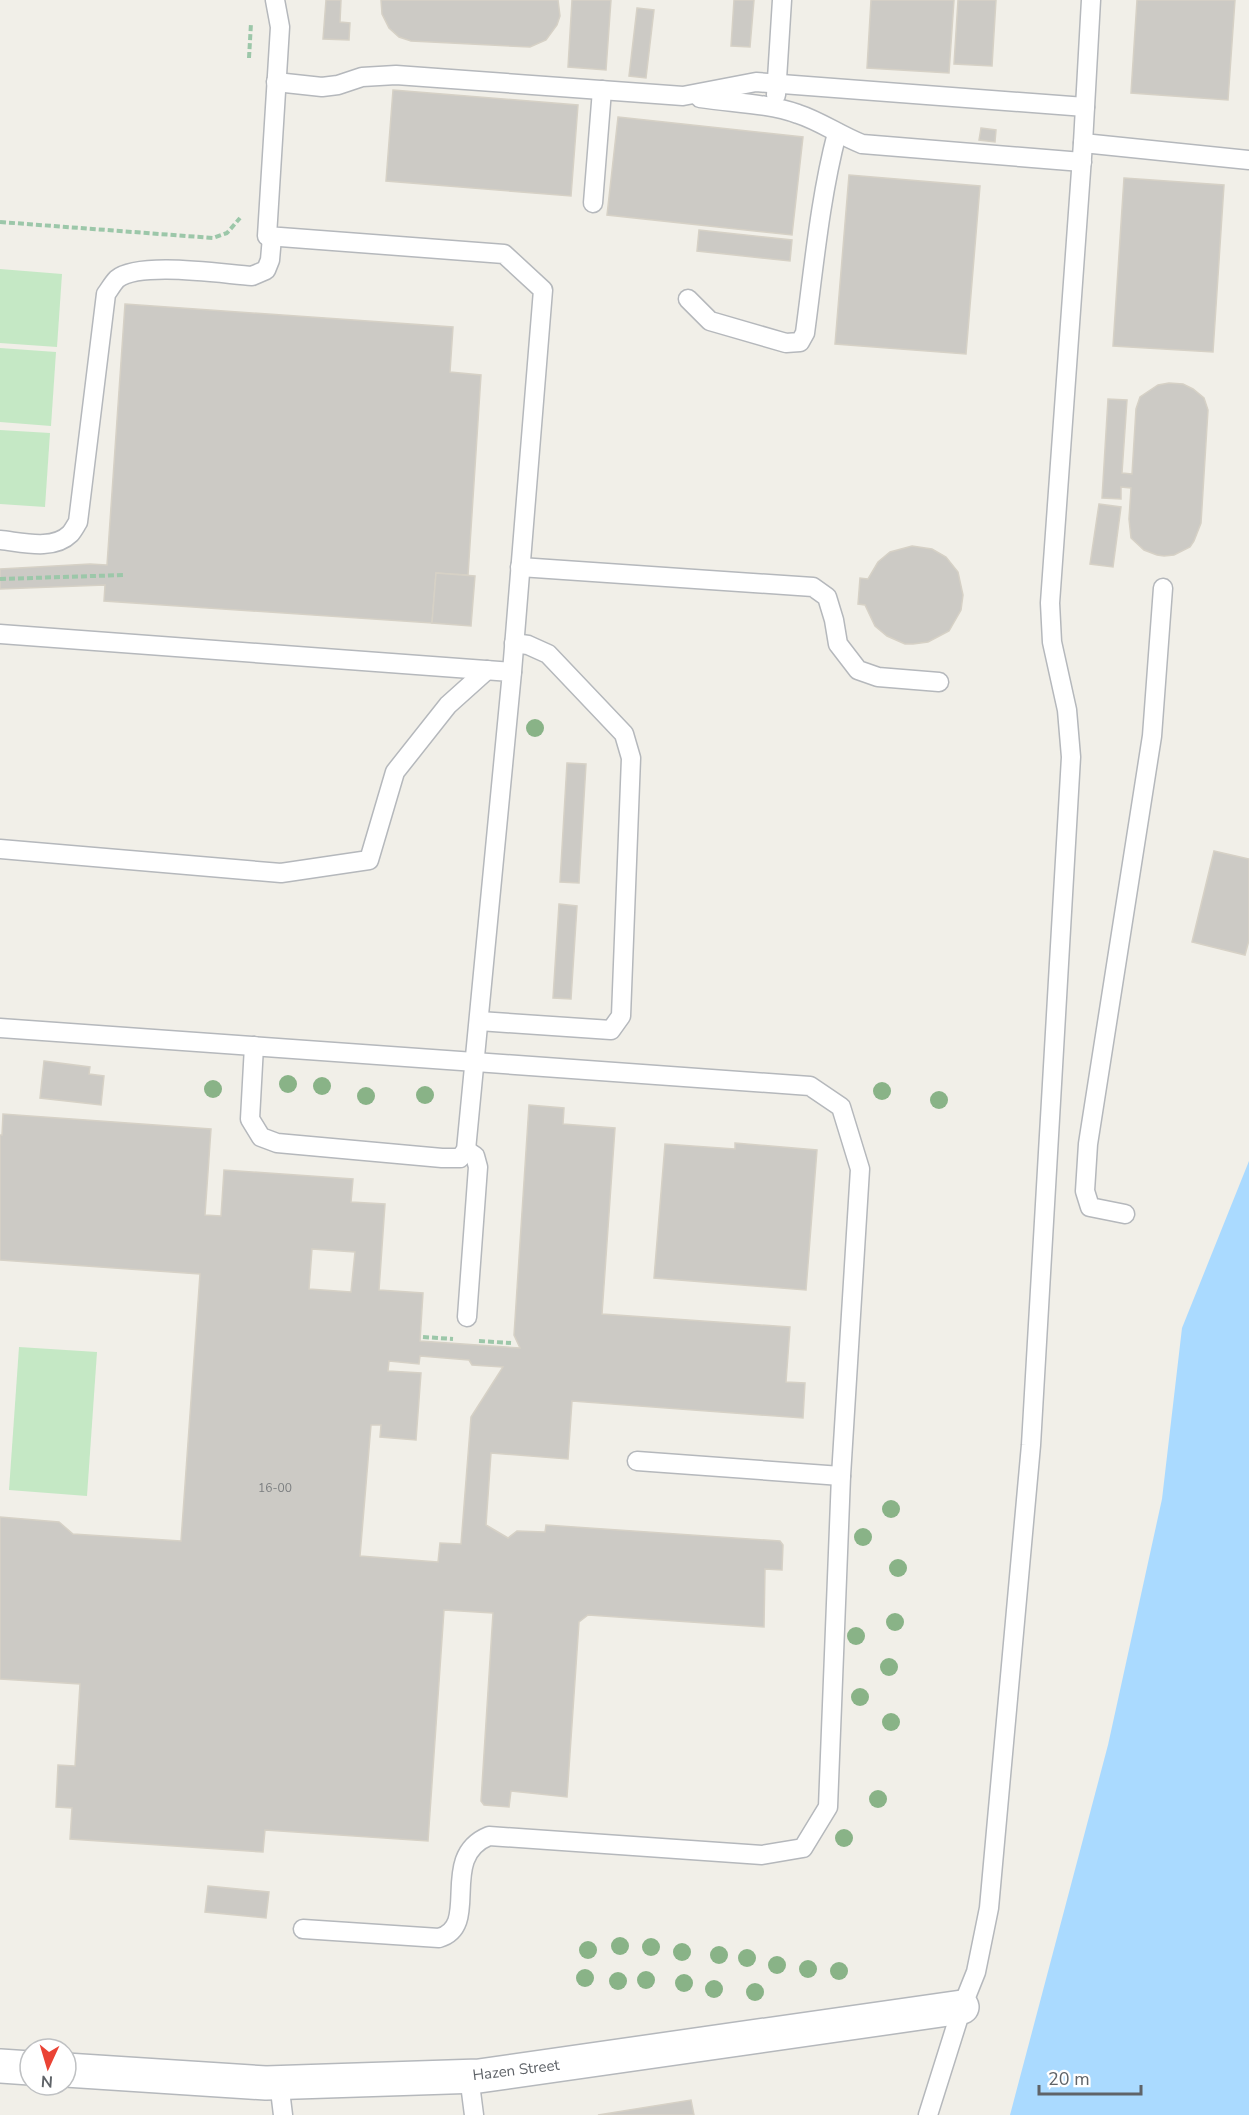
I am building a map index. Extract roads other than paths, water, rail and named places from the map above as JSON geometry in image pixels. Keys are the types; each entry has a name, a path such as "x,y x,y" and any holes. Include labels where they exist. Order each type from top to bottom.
{"street":[{"name":"Hazen Street","path":"78,2071 266,2083 469,2076 962,2007"},
{"path":"0,2066 18,2067"}],"lane":[{"path":"254,1046 250,1119 261,1137 277,1143 442,1158 460,1158 466,1150 512,672 543,290 504,254 267,237 280,27 274,0"},
{"path":"774,109 782,0"},
{"path":"927,2115 962,2007 976,1972 988,1908 1031,1445 1071,757 1067,710 1052,642 1050,603 1082,162 1091,0"},
{"path":"276,82 338,86 362,77 396,75 683,96 796,113 862,144 1082,162"},
{"path":"683,96 756,82 1085,107"},
{"path":"593,203 602,90"},
{"path":"688,299 710,321 786,343 800,342 805,333 818,229 830,159 837,133"},
{"path":"1083,143 1249,160"},
{"path":"0,540 47,544 56,542 70,534 78,522 105,294 117,279 132,272 154,269 252,276 266,270 270,260 272,237"},
{"path":"520,567 813,587 827,597 838,644 858,670 878,677 939,682"},
{"path":"1125,1214 1090,1207 1085,1191 1086,1167 1152,736 1163,588"},
{"path":"0,634 512,672"},
{"path":"478,1022 611,1030 621,1016 631,758 624,734 548,654 528,645 514,642"},
{"path":"0,849 281,873 369,860 395,772 448,705 487,670"},
{"path":"0,1028 810,1086 841,1107 860,1169 841,1476 828,1807 803,1848 762,1855 489,1836 473,1845 467,1854 463,1867 458,1924 448,1935 439,1938 303,1929"},
{"path":"466,1150 475,1156 478,1167 467,1317"},
{"path":"637,1461 841,1476"},
{"path":"469,2076 474,2115"},
{"path":"279,2082 283,2115"}],"water":[{"path":"1249,1161 1249,2115 1010,2115 1108,1745 1162,1499 1182,1328"}]}
